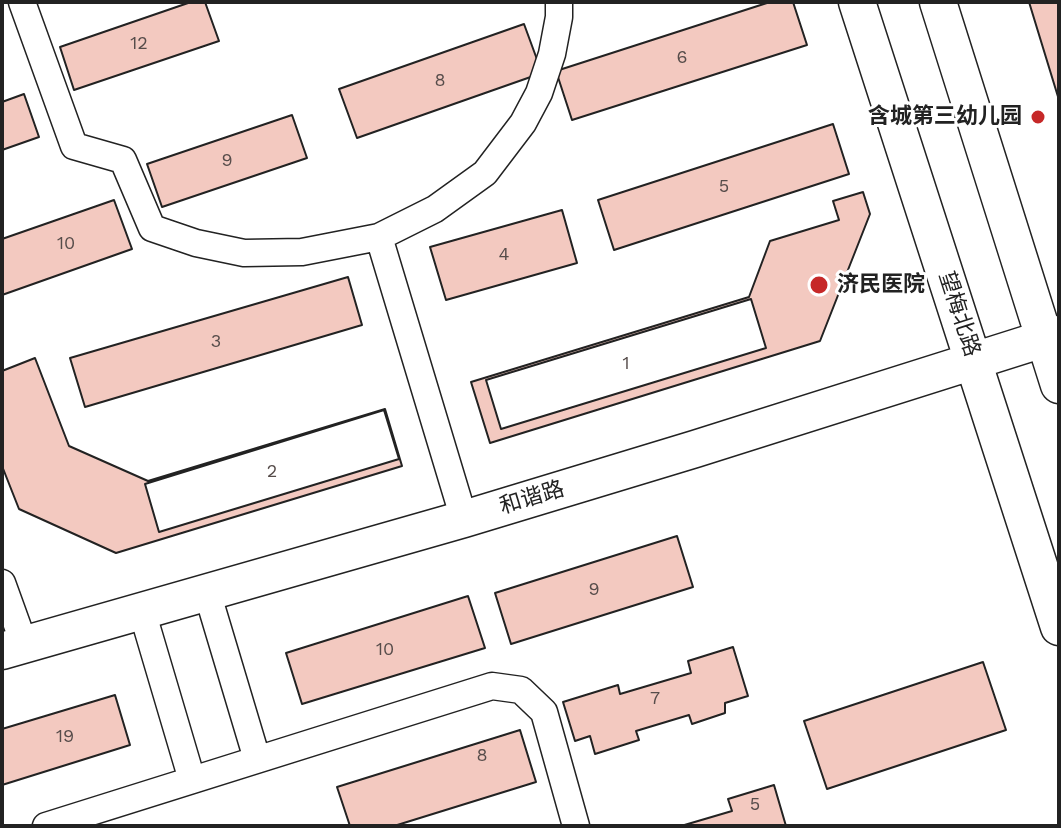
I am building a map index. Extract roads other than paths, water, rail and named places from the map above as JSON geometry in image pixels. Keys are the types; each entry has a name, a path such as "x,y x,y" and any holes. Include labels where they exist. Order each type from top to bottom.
{"street":[{"path":"22,2 74,146 123,160 152,228 196,243 244,253 302,252 379,237 435,209 485,173 523,123 539,93 552,54 559,2"},
{"name":"望梅北路","path":"857,2 1059,627"},
{"path":"938,2 1052,336 1059,385"},
{"path":"379,237 464,519"},
{"name":"和谐路","path":"13,647 464,519 1052,336"},
{"path":"2,583 13,647"},
{"path":"207,592 257,759"},
{"path":"142,611 192,780"},
{"path":"46,826 492,686 521,690 544,712 576,826"}],"place":[{"name":"含城第三幼儿园","path":"1038,117"},
{"name":"济民医院","path":"819,285"}]}
